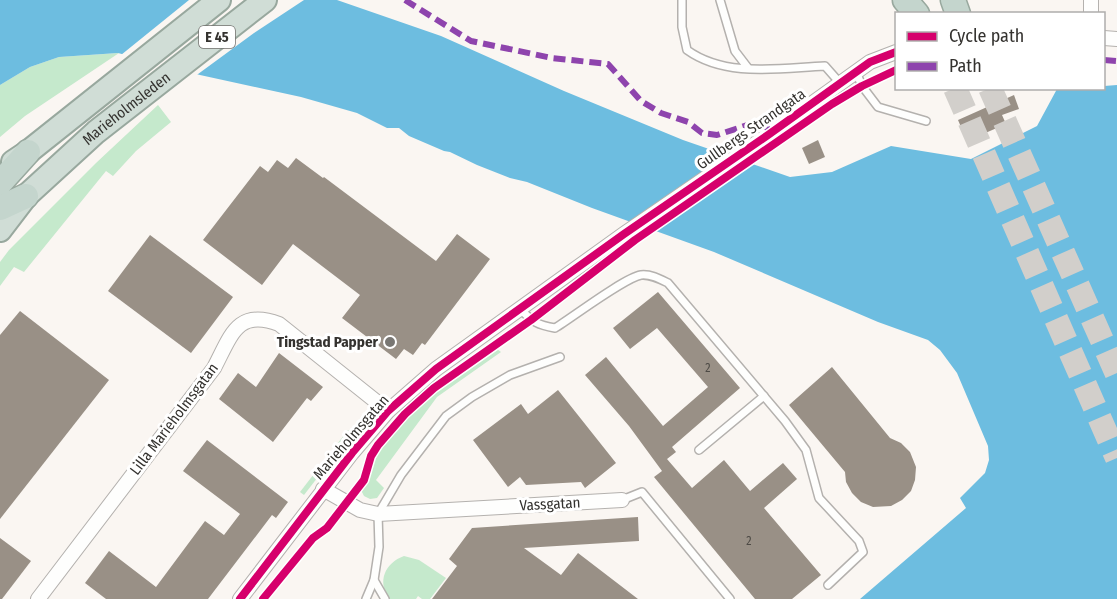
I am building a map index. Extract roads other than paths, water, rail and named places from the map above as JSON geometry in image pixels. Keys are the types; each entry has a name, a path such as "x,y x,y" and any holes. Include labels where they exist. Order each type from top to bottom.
{"highway":[{"name":"Marieholmsleden","path":"0,169 28,152 219,0"},
{"name":"Marieholmsleden","path":"0,230 26,196 96,132 265,0"},
{"path":"905,0 914,12"},
{"path":"0,183 28,152"},
{"name":"E 45","path":"0,208 26,196"}],"street":[{"name":"Gullbergs Strandgata","path":"624,234 855,72 870,62 895,53"},
{"name":"Marieholmsgatan","path":"240,599 323,489 388,411 436,369 624,234"},
{"name":"Lilla Marieholmsgatan","path":"38,599 214,368 230,338 242,323 263,318 279,324 388,411"},
{"name":"Vassgatan","path":"323,489 360,510 378,514 622,500"}],"lane":[{"path":"682,0 682,27 687,50 699,58 724,67 825,66 840,83"},
{"path":"720,0 735,51 738,58 748,68"},
{"path":"855,72 862,86 878,107 926,121"},
{"path":"520,309 540,326 555,328 617,287 641,275 657,277 668,283 764,396 806,450 819,498 859,541 863,552 828,585"},
{"path":"366,599 374,580 379,548 378,514 401,475 446,416 472,397 510,375 560,357"},
{"path":"699,450 764,396"},
{"name":"Vassgatan","path":"622,500 642,492 730,599"},
{"path":"374,580 385,599"}],"water":[{"path":"0,0 337,0 441,36 564,91 683,140 790,177 832,172 891,146 971,159 1037,126 1056,90 1105,90 1105,86 1117,85 1117,599 860,599 966,508 960,498 985,473 989,460 988,446 957,373 940,350 928,340 878,322 714,252 477,165 409,136 399,128 387,128 357,113 301,97 200,75 118,53 59,57 30,67 0,85"}],"tunnel":[{"path":"956,90 1117,458"},
{"path":"991,90 1117,374"}],"place":[{"name":"Tingstad Papper","path":"390,342"}]}
